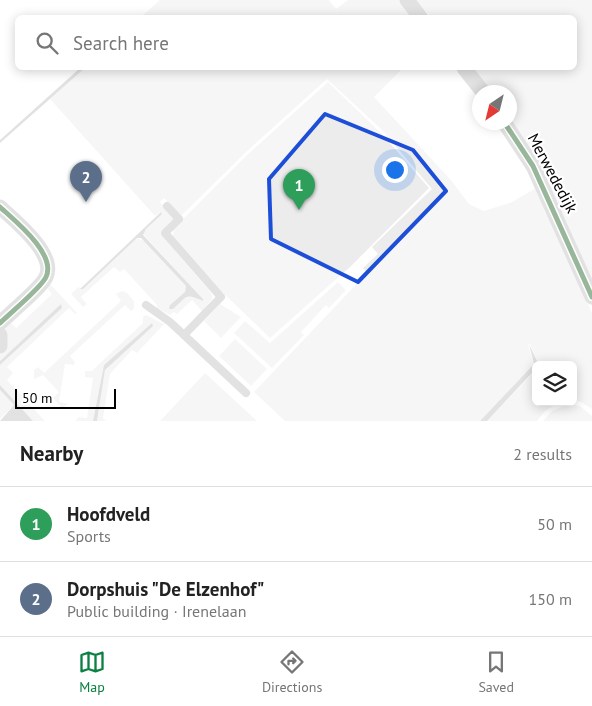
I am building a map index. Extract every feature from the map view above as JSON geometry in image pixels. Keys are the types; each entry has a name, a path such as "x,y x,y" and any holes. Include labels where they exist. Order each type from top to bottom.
{"street":[{"path":"407,0 419,15"},
{"path":"466,70 477,85"},
{"name":"Merwededijk","path":"509,130 540,181 592,297"},
{"path":"0,207 37,243 48,270 44,282 0,323"},
{"path":"0,335 0,346"}],"lane":[{"path":"166,206 179,219 165,232 221,297 184,335"},
{"path":"146,305 184,335 246,393"}],"highlighted area":[{"path":"325,114 413,150 446,191 358,282 271,239 269,179"}],"shaded area":[{"path":"160,0 329,0 336,9 348,0 401,0 413,15 143,15"},
{"path":"416,0 592,0 592,281 557,200 535,157 517,128 517,85 485,85 474,70 577,70 577,15 429,15"},
{"path":"78,70 83,70 0,143 0,140"},
{"path":"83,70 401,70 374,97 451,180 469,204 484,211 512,202 538,187 592,313 592,409 577,401 577,361 537,361 530,344 528,345 533,361 532,366 480,421 285,421 254,392 367,273 363,268 378,254 372,247 432,189 383,131 327,79 246,152 181,216 164,198 160,202 174,218 160,233 212,294 212,299 202,311 192,300 177,314 174,312 170,315 157,308 157,305 124,269 120,272 114,267 81,297 87,304 83,307 71,294 78,287 83,289 137,238 144,241 186,286 185,292 170,305 191,295 203,299 143,234 162,213 160,212 155,216 50,99"},
{"path":"328,82 381,133 429,188 351,266 270,338 218,288 173,237 174,228 247,155"},
{"path":"161,212 162,214 146,229 143,235 203,301 187,297 173,309 169,309 170,305 185,292 186,286 141,238 137,238 83,289 80,289"},
{"path":"338,282 346,290 329,308 326,305 301,332 304,335 272,368 234,333 245,321 270,343"},
{"path":"50,284 77,313 75,314 69,308 7,367 13,373 7,380 45,421 33,421 0,385 0,365 62,308 61,305 0,361 0,354 5,350 4,328 10,322 16,328 52,294 47,288"},
{"path":"122,291 127,293 134,301 134,309 131,311 125,305 70,356 75,362 74,365 65,364 59,402 68,404 62,408 53,398 59,392 43,375 34,379 34,370 38,367 44,373 121,301 116,294"},
{"path":"61,304 62,308 0,365 0,361"},
{"path":"220,304 241,317 221,338 204,321"},
{"path":"146,315 164,324 137,353 132,350 110,374 103,418 106,421 97,421 105,370 152,323 104,365 93,421 76,421 78,417 87,418 93,378 85,377 85,371 92,371 143,323 143,317"},
{"path":"152,323 153,326 105,370 97,421 93,421 104,365"},
{"path":"235,339 267,369 251,386 219,356"},
{"path":"529,344 537,361 533,361"},
{"path":"532,366 532,373 487,421 480,421"},
{"path":"205,373 257,421 160,421"},
{"path":"532,374 532,406 553,406 545,411 537,421 487,421"},
{"path":"0,385 33,421 0,421 14,405 0,390"},
{"path":"0,390 14,405 0,419"},
{"path":"563,406 580,406 592,416 592,421 543,421 552,411"}],"cycle path":[{"path":"509,130 533,166 592,297"},
{"path":"0,207 24,229 40,248 48,268 43,282 0,323"}],"place":[{"name":"Dorpshuis \"De Elzenhof\"","path":"86,202"},
{"name":"Hoofdveld","path":"299,210"}]}
